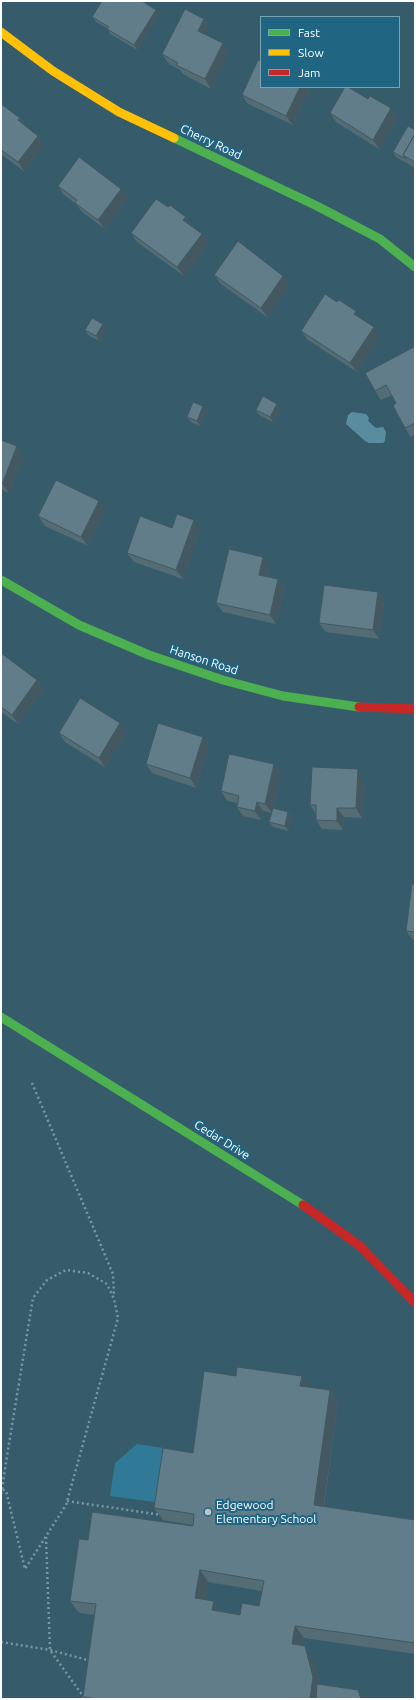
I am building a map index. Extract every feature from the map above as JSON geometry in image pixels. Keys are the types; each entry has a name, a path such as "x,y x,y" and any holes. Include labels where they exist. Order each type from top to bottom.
{"street":[{"name":"Cherry Road","path":"1,32 53,71 119,112 317,206 380,239 415,267"},
{"name":"Hanson Road","path":"1,580 79,625 149,655 223,680 283,696 345,706 415,709"},
{"name":"Cedar Drive","path":"1,1017 305,1206 360,1246 415,1303"}],"path":[{"path":"2,1490 6,1491 25,1569 67,1500 118,1318 114,1299 113,1274 32,1083"},
{"path":"1,1494 33,1298 47,1280 66,1270 88,1273 106,1284 114,1299"},
{"path":"67,1500 163,1515"},
{"path":"46,1536 50,1650 85,1699"},
{"path":"1,1642 50,1650 98,1662"}],"shaded area":[{"path":"352,412 366,414 369,418 368,421 376,428 383,427 386,432 385,441 383,443 369,443 365,441 346,424 348,415"},
{"path":"137,1444 170,1449 162,1503 110,1496 115,1463"}],"building":[{"path":"102,1 142,1 156,10 134,45 107,29 109,27 92,17"},
{"path":"185,9 204,19 198,31 223,43 205,79 176,65 178,63 162,54"},
{"path":"258,60 260,61 260,88 300,88 286,116 242,95"},
{"path":"344,88 350,88 368,99 370,96 391,108 373,140 330,113"},
{"path":"1,104 20,118 18,120 38,136 18,162 1,150"},
{"path":"408,126 415,130 415,134 403,155 406,159 393,152"},
{"path":"415,134 415,162 403,155"},
{"path":"79,157 121,189 98,220 75,203 77,200 58,186"},
{"path":"156,199 168,207 170,205 186,217 183,220 202,234 177,267 131,233"},
{"path":"238,241 283,276 261,308 214,275"},
{"path":"325,294 337,302 339,300 356,311 354,314 374,327 350,363 301,331"},
{"path":"92,318 103,324 96,336 85,330"},
{"path":"414,347 415,423 405,428 393,406 396,403 386,385 375,391 365,373"},
{"path":"263,396 277,404 270,417 256,410"},
{"path":"193,402 203,406 197,421 187,417"},
{"path":"1,440 17,446 2,484 1,483"},
{"path":"56,480 99,501 81,537 38,516"},
{"path":"177,514 194,520 176,570 127,553 140,516 172,528"},
{"path":"229,549 263,557 259,575 278,579 270,615 216,603"},
{"path":"324,585 378,592 373,630 319,623"},
{"path":"1,653 37,680 12,715 1,707"},
{"path":"80,698 120,723 99,758 59,733"},
{"path":"158,723 203,737 190,778 146,764"},
{"path":"229,754 274,764 265,804 257,802 255,811 237,807 239,796 221,791"},
{"path":"312,767 358,769 356,808 337,808 337,821 316,820 316,805 310,805"},
{"path":"273,808 288,812 285,826 269,822"},
{"path":"412,884 415,884 415,932 406,931"},
{"name":"Edgewood Elementary School","path":"237,1367 302,1376 300,1386 330,1390 314,1505 415,1520 415,1643 295,1626 292,1644 305,1646 313,1677 310,1699 97,1699 83,1697 96,1604 70,1601 79,1539 88,1540 92,1512 193,1526 194,1514 154,1508 163,1448 193,1453 204,1371 236,1376","holes":["200,1570 264,1581 259,1606 242,1603 240,1615 212,1610 214,1601 195,1598"]},
{"path":"317,1684 358,1690 361,1699 316,1699"}],"traffic: fast":[{"path":"174,138 317,206 380,239 415,267"},
{"path":"1,580 79,625 149,655 223,680 283,696 359,707"},
{"path":"1,1017 303,1205"}],"traffic: slow":[{"path":"1,32 53,71 119,112 174,138"}],"traffic: jam":[{"path":"359,707 415,709"},
{"path":"303,1205 360,1246 415,1303"}],"place":[{"name":"Edgewood Elementary School","path":"208,1512"}]}
